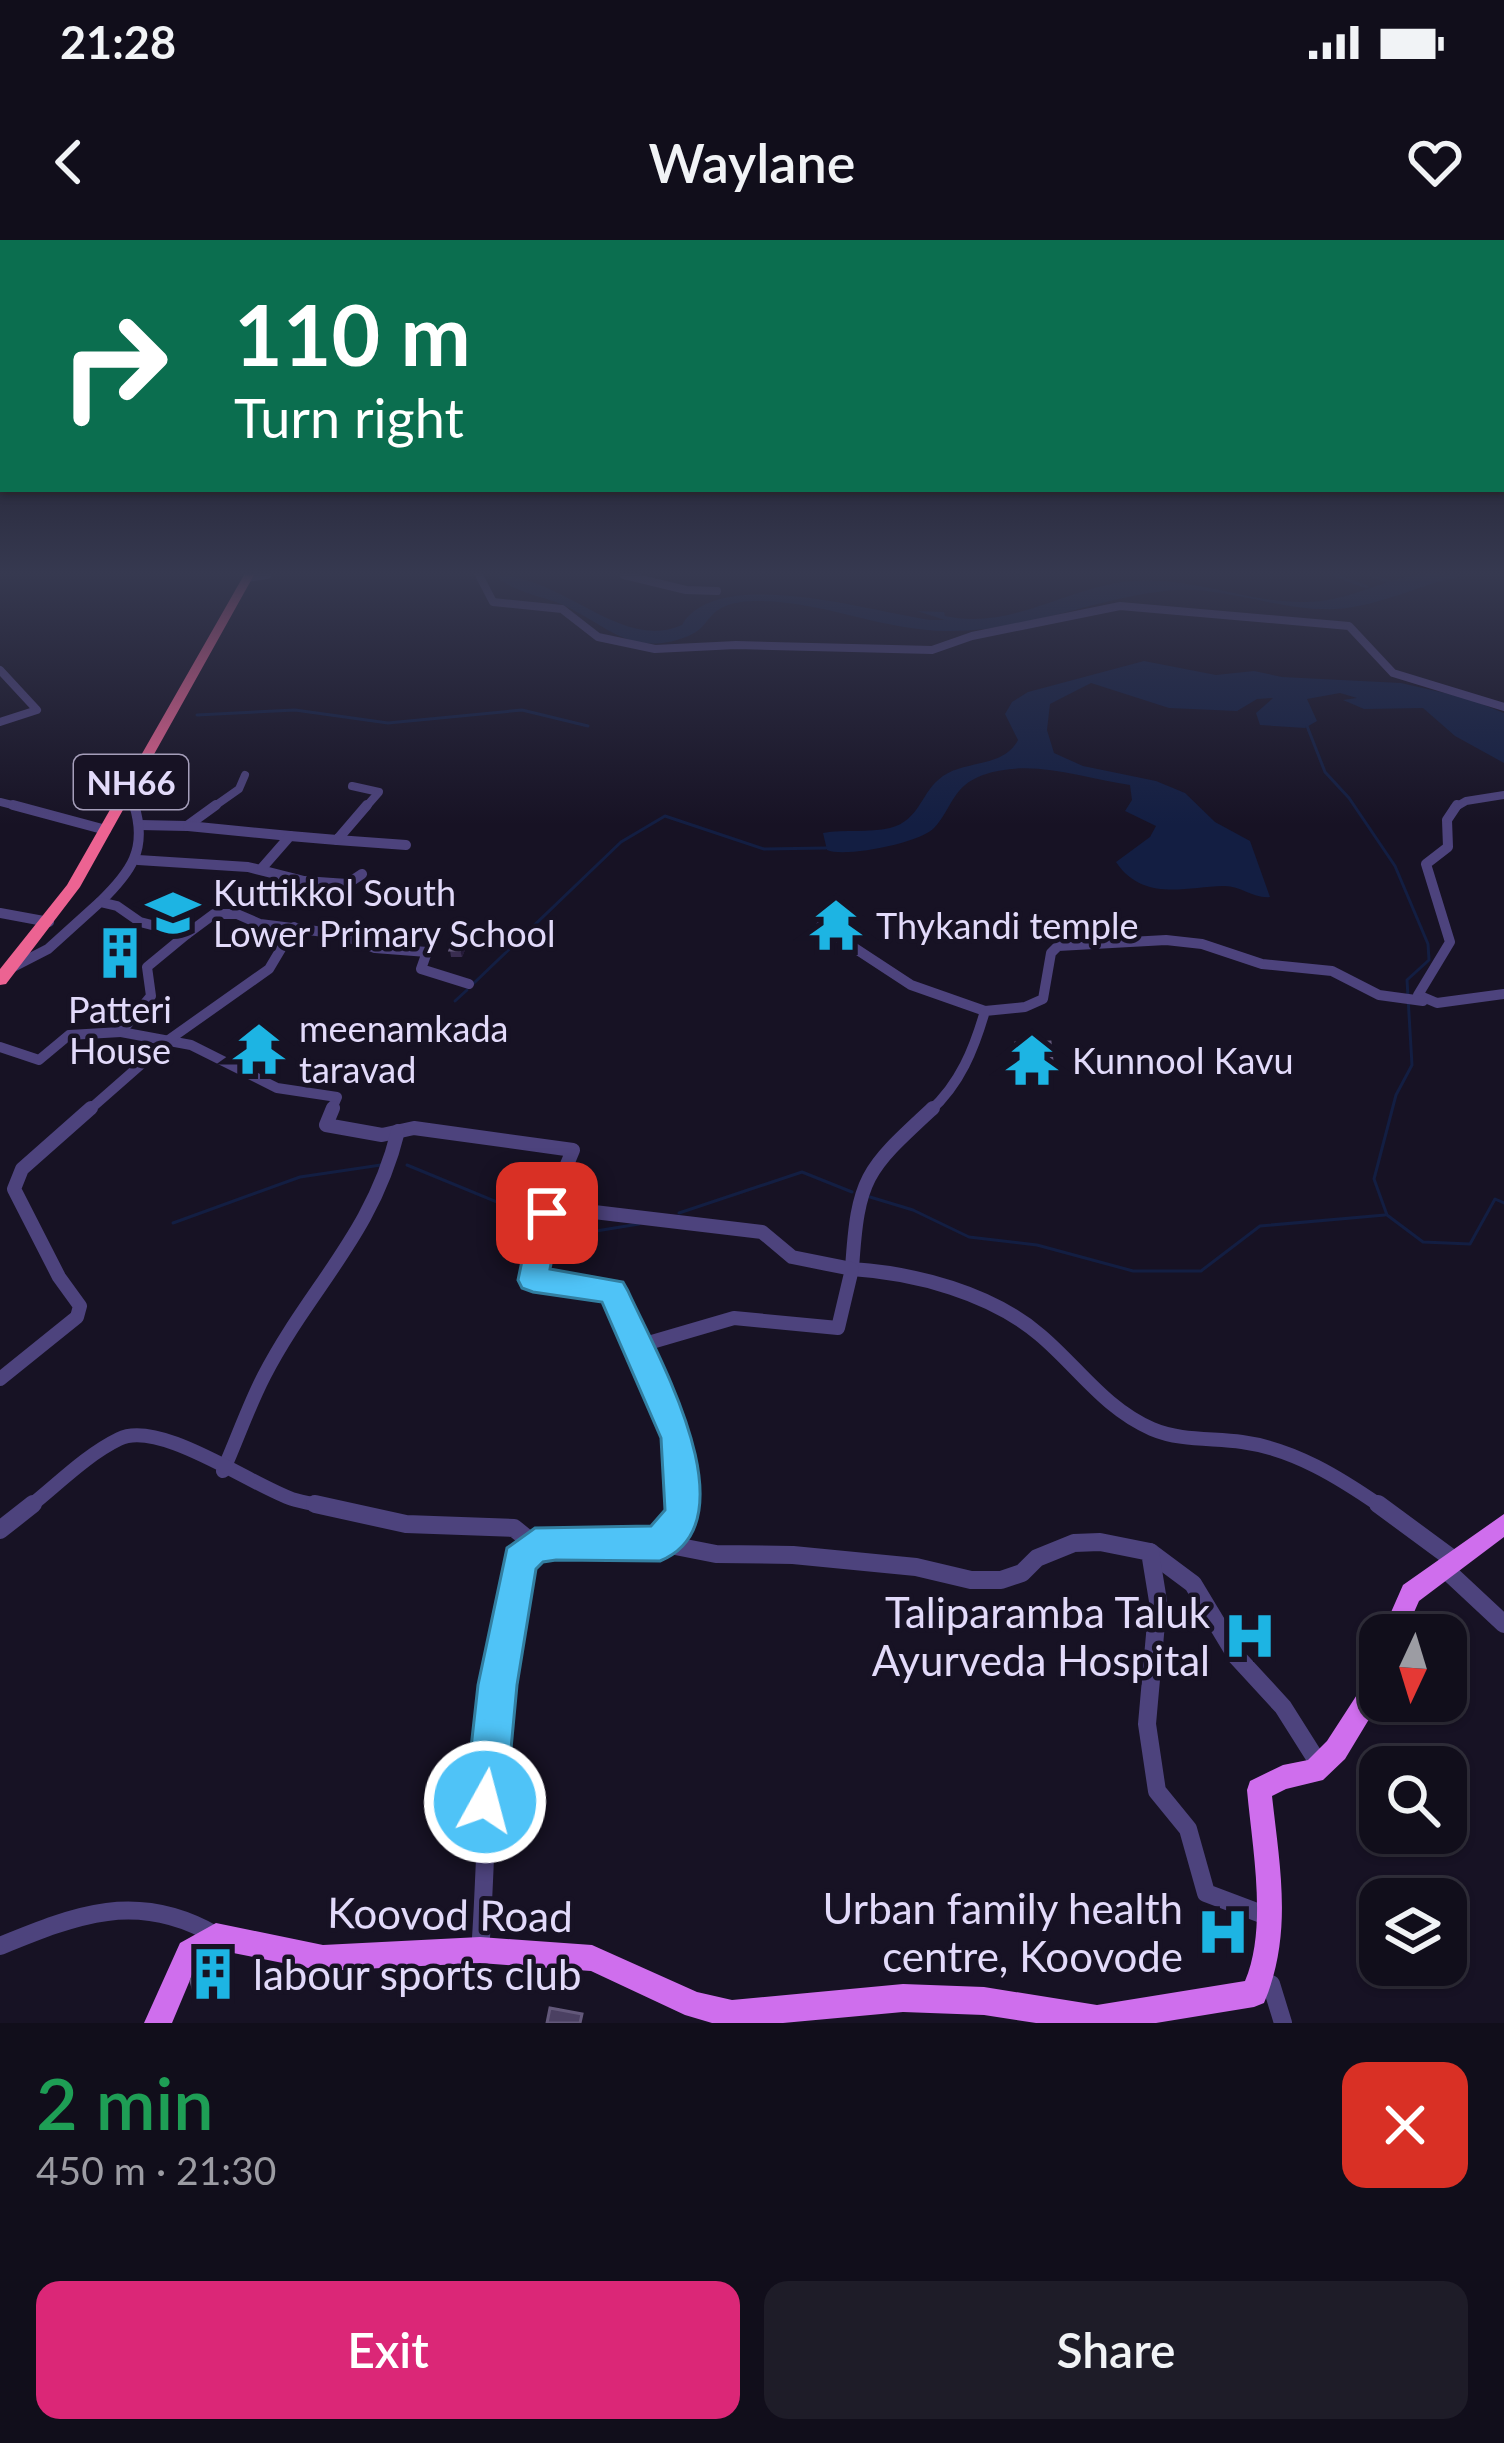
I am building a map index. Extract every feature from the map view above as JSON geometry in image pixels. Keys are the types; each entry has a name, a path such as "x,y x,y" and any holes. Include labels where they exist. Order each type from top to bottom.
{"highway":[{"name":"NH66","path":"5,974 49,922 202,658"}],"main road":[{"path":"1402,1614 1411,1593 1504,1524"},
{"path":"1262,1981 1267,1916 1259,1790 1283,1777 1314,1771 1336,1750 1359,1714"},
{"path":"158,2023 189,1952 216,1936"},
{"name":"Koovod Road","path":"216,1936 322,1958 480,1950 592,1958 695,2005 732,2014 903,1998 984,2001 1097,2019 1254,1993 1262,1981"}],"street":[{"path":"1378,658 1393,674 1504,707"},
{"path":"0,670 37,710 0,722"},
{"path":"187,826 239,789 245,775"},
{"path":"337,840 379,792 352,786"},
{"path":"5,974 50,949 138,860 143,838 128,790"},
{"path":"1419,1000 1421,986 1450,942 1426,864 1448,847 1443,828 1455,805 1504,795"},
{"path":"0,802 106,830"},
{"path":"140,824 406,845"},
{"path":"262,868 290,836"},
{"path":"138,860 262,868 304,881 347,884 362,874"},
{"path":"100,902 117,906 140,922 187,934"},
{"path":"0,913 49,922"},
{"path":"121,1032 151,996 147,968 214,914 340,934 375,948 427,952 421,969 469,984"},
{"path":"820,926 911,985 986,1011 1025,1007 1042,999 1051,953 1058,946 1092,943 1202,944 1262,964 1332,971 1379,995 1397,998 1504,994"},
{"path":"0,1379 77,1317 80,1306 59,1277 14,1189 22,1168 170,1039 269,969 294,927"},
{"path":"638,1346 734,1318 838,1328 852,1268 856,1208 876,1161 944,1098 973,1052 986,1011"},
{"path":"0,1047 39,1060 68,1035 121,1032 170,1039 277,1088 337,1097 326,1125 382,1135 413,1128 573,1150 533,1280 612,1291 677,1438 682,1515 660,1543"},
{"path":"223,1471 265,1374 368,1217 386,1180 398,1131"},
{"path":"552,1207 762,1232 792,1257 932,1284 1015,1315 1113,1408 1154,1430 1258,1444 1293,1458 1397,1519 1449,1564 1504,1624"},
{"path":"0,1530 122,1437 139,1434 164,1440 223,1471 312,1504 406,1524 514,1528 535,1545 660,1543 716,1554 793,1555 1001,1580 1074,1543 1100,1542 1150,1552 1193,1584 1237,1657 1283,1707 1318,1764"},
{"path":"480,1950 487,1877 485,1802 498,1685 520,1561 535,1545"},
{"path":"1150,1552 1157,1601 1148,1724 1157,1791 1188,1829 1206,1893 1267,1916"},
{"path":"0,1946 72,1916 147,1912 191,1919 216,1936"},
{"path":"1262,1981 1271,1984 1283,2023"}],"water":[{"path":"1144,661 1216,675 1254,671 1282,677 1401,683 1467,698 1504,713 1504,763 1455,736 1423,708 1364,709 1343,700 1357,698 1340,693 1307,699 1317,721 1305,728 1260,725 1256,713 1273,698 1257,699 1237,711 1169,708 1091,683 1050,704 1047,730 1054,753 1083,766 1156,781 1185,793 1215,822 1250,841 1270,897 1229,886 1165,889 1139,883 1116,862 1150,837 1156,826 1125,811 1132,800 1130,785 1038,769 1001,770 973,780 934,828 914,839 865,851 827,850 823,833 900,824 943,776 1011,749 1018,740 1005,714 1012,702 1028,692"}],"building":[{"path":"455,936 466,936 460,950 450,950"},
{"path":"118,937 129,940 115,954 104,952"},
{"path":"252,1034 268,1035 261,1050 245,1049"},
{"path":"1050,1042 1052,1061 1018,1061 1016,1043"},
{"name":"labour sports club","path":"198,1962 219,1962 223,1982 196,1999 191,1981"},
{"path":"550,2008 582,2014 580,2023 547,2023"}],"waterway":[{"path":"197,715 295,710 388,723 522,710 588,726"},
{"path":"1307,726 1325,772 1349,798 1395,866 1428,944 1429,960 1407,980 1412,1065 1396,1095 1374,1179 1387,1215 1423,1242 1470,1244 1495,1199 1504,1203"},
{"path":"474,983 621,842 665,816 764,849 826,848"},
{"path":"455,1001 467,990"},
{"path":"173,1223 300,1177 381,1165"},
{"path":"407,1165 541,1220"},
{"path":"679,1213 802,1172 852,1192"},
{"path":"870,1197 913,1210 969,1237 1037,1245 1133,1271 1201,1271 1260,1226 1385,1215"},
{"path":"568,1226 596,1231 639,1224"}],"place":[{"name":"Kuttikkol South Lower Primary School","path":"173,913"},
{"name":"Thykandi temple","path":"836,925"},
{"name":"Patteri House","path":"120,953"},
{"name":"meenamkada taravad","path":"259,1049"},
{"name":"Kunnool Kavu","path":"1032,1060"},
{"name":"Taliparamba Taluk Ayurveda Hospital","path":"1250,1636"},
{"name":"Urban family health centre, Koovode","path":"1223,1932"},
{"name":"labour sports club","path":"213,1974"}],"route":[{"path":"485,1802 504,1642 520,1561 535,1545 660,1543 682,1515 677,1438 668,1407 612,1291 533,1280 547,1213"}]}
